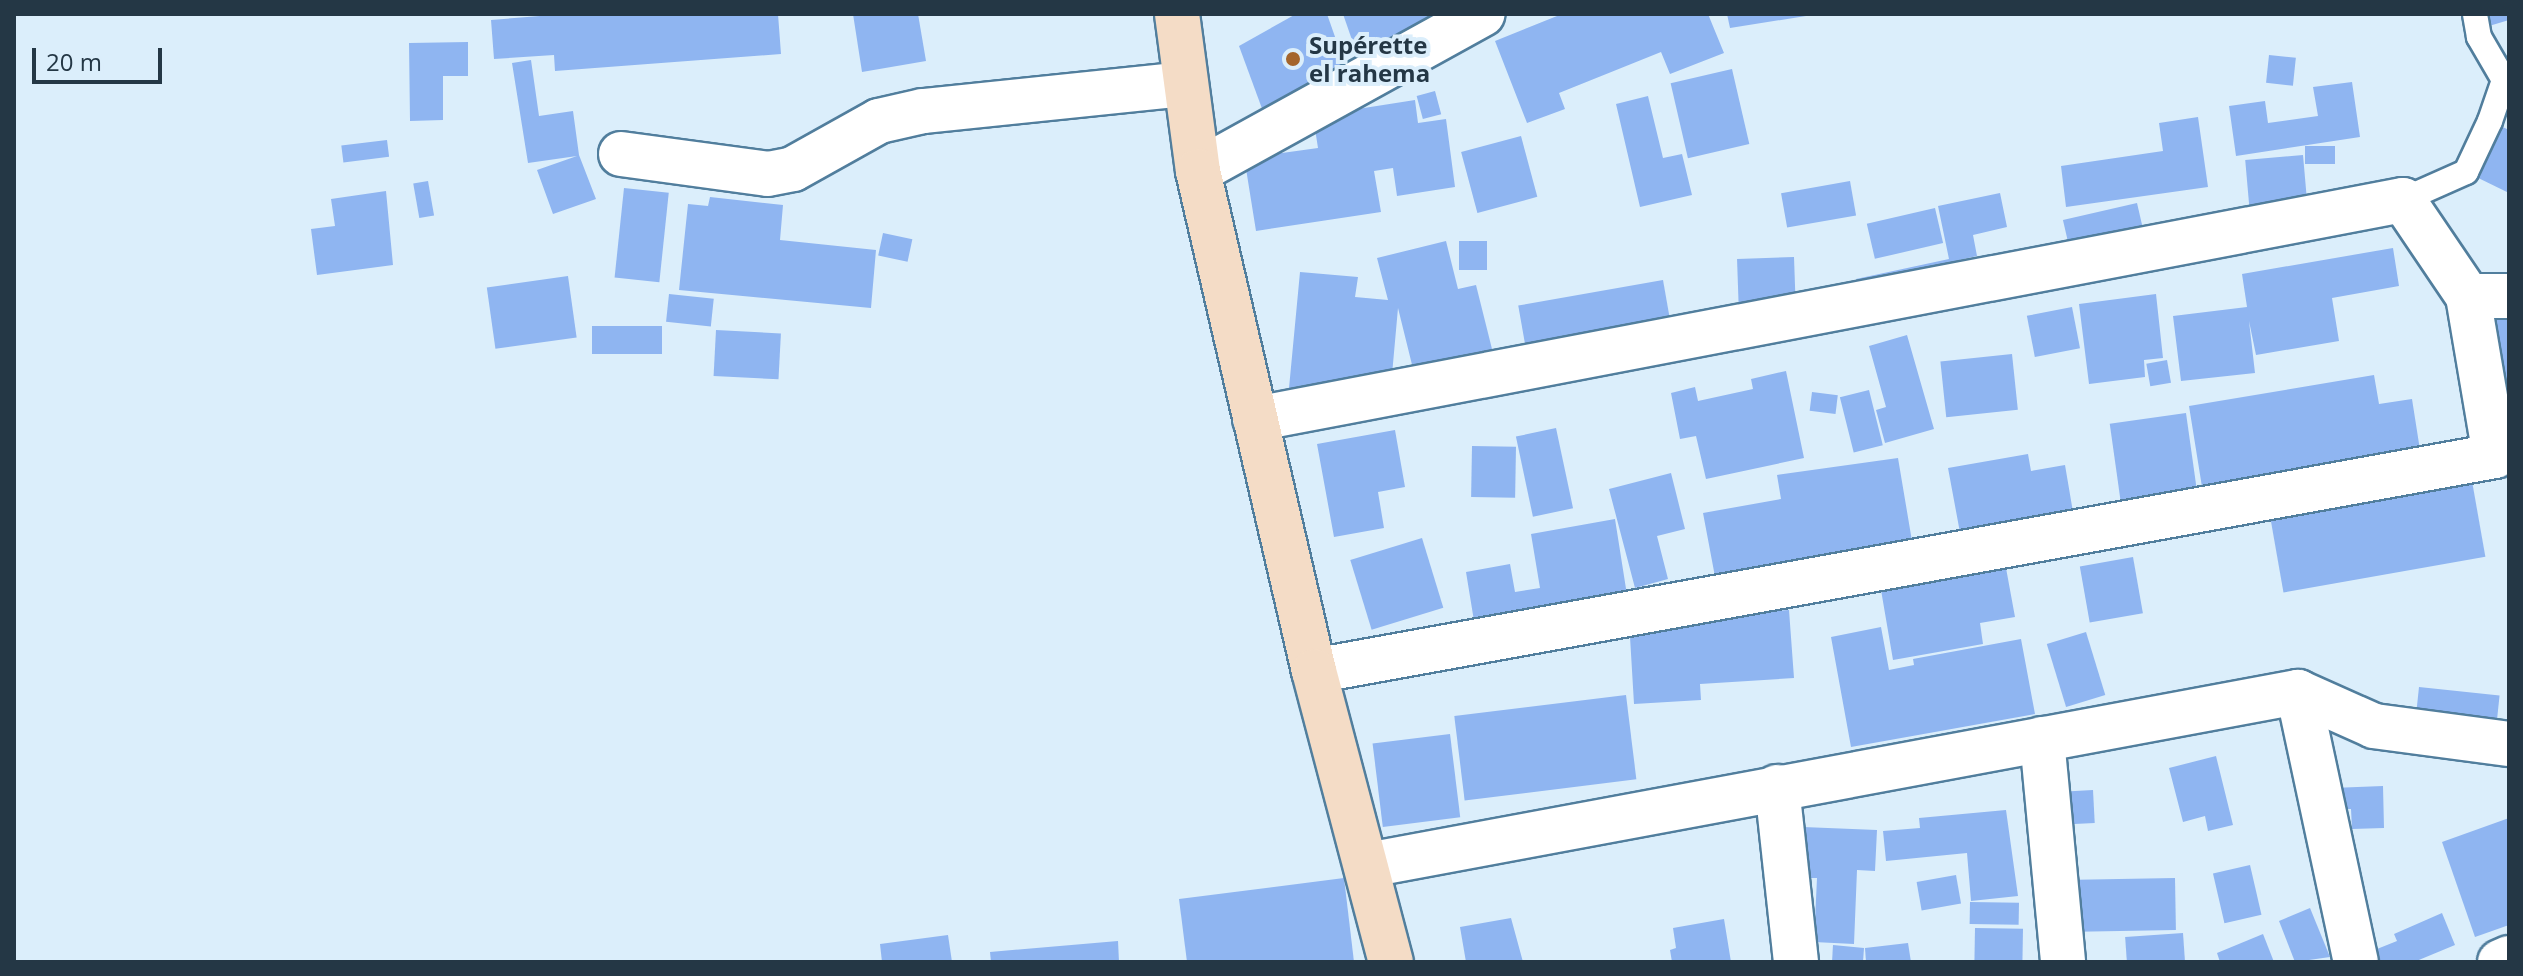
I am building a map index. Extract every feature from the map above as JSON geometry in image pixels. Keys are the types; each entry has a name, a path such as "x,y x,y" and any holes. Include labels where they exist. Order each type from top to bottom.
{"main road":[{"path":"1177,14 1198,171 1314,671 1368,865 1391,962"}],"street":[{"path":"1198,171 1482,14"},
{"path":"621,154 768,174 793,169 879,121 923,111 1186,84"},
{"path":"1255,419 2403,200 2488,296 2495,456 1314,671"},
{"path":"1368,865 2298,692 2374,726 2509,744"},
{"path":"2298,692 2356,962"},
{"path":"2042,739 2063,962"},
{"path":"1777,787 1796,962"},
{"path":"2500,962 2509,958"}],"lane":[{"path":"2403,200 2466,172 2490,121 2504,80 2479,37 2475,14"}],"building":[{"path":"565,14 778,14 781,54 555,71 554,55 494,59 491,20"},
{"path":"853,14 918,14 926,61 862,72"},
{"name":"Supérette el rahema","path":"1296,14 1327,14 1347,71 1264,114 1239,46"},
{"path":"1343,14 1430,14 1438,36 1360,63"},
{"path":"1562,14 1708,14 1724,53 1670,74 1661,52 1559,93 1565,109 1527,123 1495,41"},
{"path":"1727,14 1806,14 1806,16 1730,28"},
{"path":"2486,14 2509,14 2509,20 2489,26"},
{"path":"468,42 468,76 443,76 443,120 410,121 409,43"},
{"path":"2269,55 2296,58 2293,86 2266,83"},
{"path":"531,60 539,116 573,111 579,155 596,199 553,214 537,170 577,156 528,163 512,63"},
{"path":"1732,69 1749,144 1688,158 1671,83"},
{"path":"2352,82 2360,137 2236,156 2229,106 2265,101 2268,123 2318,116 2313,87"},
{"path":"1435,91 1441,114 1423,119 1417,96"},
{"path":"1648,96 1663,158 1682,154 1692,195 1640,207 1616,104"},
{"path":"1415,100 1418,123 1446,119 1455,187 1397,196 1393,168 1374,171 1381,212 1256,231 1243,150 1280,144 1282,153 1318,148 1313,116"},
{"path":"2198,117 2208,187 2066,207 2061,166 2163,151 2159,123"},
{"path":"2490,121 2509,130 2509,193 2466,172"},
{"path":"1521,136 1537,197 1477,213 1461,152"},
{"path":"387,140 389,157 343,162 341,146"},
{"path":"2305,146 2335,146 2335,164 2305,164"},
{"path":"2303,155 2308,218 2251,223 2245,160"},
{"path":"428,181 434,215 419,218 413,184"},
{"path":"1850,181 1856,215 1787,228 1781,193"},
{"path":"624,188 669,193 659,282 615,278"},
{"path":"386,191 393,265 317,275 311,229 335,226 331,199"},
{"path":"2000,193 2007,227 1973,235 1977,256 1951,262 1955,286 1861,306 1856,279 1949,259 1938,206"},
{"path":"710,197 783,205 780,240 876,250 871,308 679,290 688,204 708,206"},
{"path":"2137,203 2148,249 2074,266 2063,220"},
{"path":"1935,208 1943,243 1875,259 1867,224"},
{"path":"883,233 912,239 908,262 878,255"},
{"path":"1446,241 1458,289 1476,285 1497,369 1418,389 1398,308 1390,397 1289,388 1300,272 1358,277 1355,297 1388,300 1377,258"},
{"path":"1459,241 1487,241 1487,270 1459,270"},
{"path":"2393,248 2399,286 2332,298 2339,341 2256,355 2249,321 2255,373 2181,381 2173,316 2247,307 2242,274"},
{"path":"1794,257 1796,324 1739,326 1737,259"},
{"path":"568,276 577,337 495,349 487,287"},
{"path":"1663,280 1676,353 1531,378 1518,306"},
{"path":"2509,293 2509,387 2477,395 2455,307"},
{"path":"669,294 714,299 711,327 666,322"},
{"path":"2156,294 2163,358 2144,360 2145,377 2089,384 2079,304"},
{"path":"2072,307 2080,348 2035,357 2027,316"},
{"path":"592,326 662,326 662,354 592,354"},
{"path":"716,330 781,333 779,379 714,376"},
{"path":"1907,335 1934,429 1885,443 1876,410 1886,407 1869,346"},
{"path":"2012,354 2018,410 1946,417 1940,362"},
{"path":"2167,360 2171,383 2150,386 2146,364"},
{"path":"1786,371 1804,458 1706,479 1696,436 1680,439 1671,393 1695,387 1698,401 1753,389 1751,379"},
{"path":"2374,375 2379,404 2412,399 2420,450 2202,487 2189,406"},
{"path":"1869,390 1883,445 1854,453 1840,397"},
{"path":"1812,392 1838,395 1835,414 1810,411"},
{"path":"2186,413 2197,494 2121,505 2110,424"},
{"path":"1556,428 1573,508 1533,517 1516,437"},
{"path":"1395,430 1405,487 1378,492 1384,528 1334,537 1317,444"},
{"path":"1472,446 1516,447 1515,498 1471,497"},
{"path":"2028,454 2031,471 2065,465 2074,518 1961,538 1948,468"},
{"path":"1898,458 1913,547 1716,582 1703,513 1781,499 1777,475"},
{"path":"1671,473 1685,529 1657,536 1668,579 1635,588 1609,489"},
{"path":"2472,481 2485,557 2283,592 2270,517"},
{"path":"1615,519 1627,595 1474,621 1466,572 1510,564 1515,592 1540,588 1531,534"},
{"path":"1422,538 1443,608 1372,630 1350,560"},
{"path":"2133,557 2143,613 2090,623 2080,566"},
{"path":"2006,568 2015,617 1980,623 1983,644 1893,660 1881,590"},
{"path":"1789,610 1794,678 1700,684 1701,700 1634,704 1629,620"},
{"path":"1881,627 1889,670 1914,665 1913,659 2021,639 2035,714 1851,747 1831,637"},
{"path":"2086,632 2105,695 2066,707 2047,644"},
{"path":"2419,687 2500,695 2496,730 2415,722"},
{"path":"1626,695 1636,779 1465,800 1454,716"},
{"path":"1450,734 1460,817 1383,827 1373,744"},
{"path":"2216,756 2233,825 2208,831 2205,816 2183,822 2169,768"},
{"path":"2383,786 2384,828 2352,829 2351,809 2333,809 2332,788"},
{"path":"2093,790 2095,823 2059,825 2057,792"},
{"path":"2006,810 2018,896 1971,901 1967,853 1886,861 1883,831 1920,828 1919,818"},
{"path":"2509,818 2509,925 2475,937 2442,842"},
{"path":"1803,827 1877,830 1875,871 1857,870 1854,944 1814,942 1817,878 1801,878"},
{"path":"2250,865 2261,915 2224,923 2213,874"},
{"path":"1956,875 1961,904 1922,911 1917,882"},
{"path":"1344,878 1354,962 1187,962 1179,899"},
{"path":"2175,878 2176,930 2064,932 2063,880"},
{"path":"1970,902 2019,903 2019,925 1970,924"},
{"path":"2310,908 2330,957 2295,962 2279,921"},
{"path":"2442,913 2455,945 2414,962 2371,962 2367,953 2397,941 2394,934"},
{"path":"1511,918 1523,962 1466,962 1460,927"},
{"path":"1724,919 1731,962 1672,962 1670,950 1676,948 1673,928"},
{"path":"1975,928 2023,929 2022,962 1974,962"},
{"path":"2183,933 2185,962 2127,962 2125,937"},
{"path":"2263,934 2274,962 2220,962 2217,953"},
{"path":"948,935 952,962 882,962 880,944"},
{"path":"1118,941 1119,962 991,962 990,952"},
{"path":"1908,943 1911,962 1866,962 1865,948"},
{"path":"1833,945 1864,948 1863,962 1832,962"}],"place":[{"name":"Supérette el rahema","path":"1293,59"}]}
